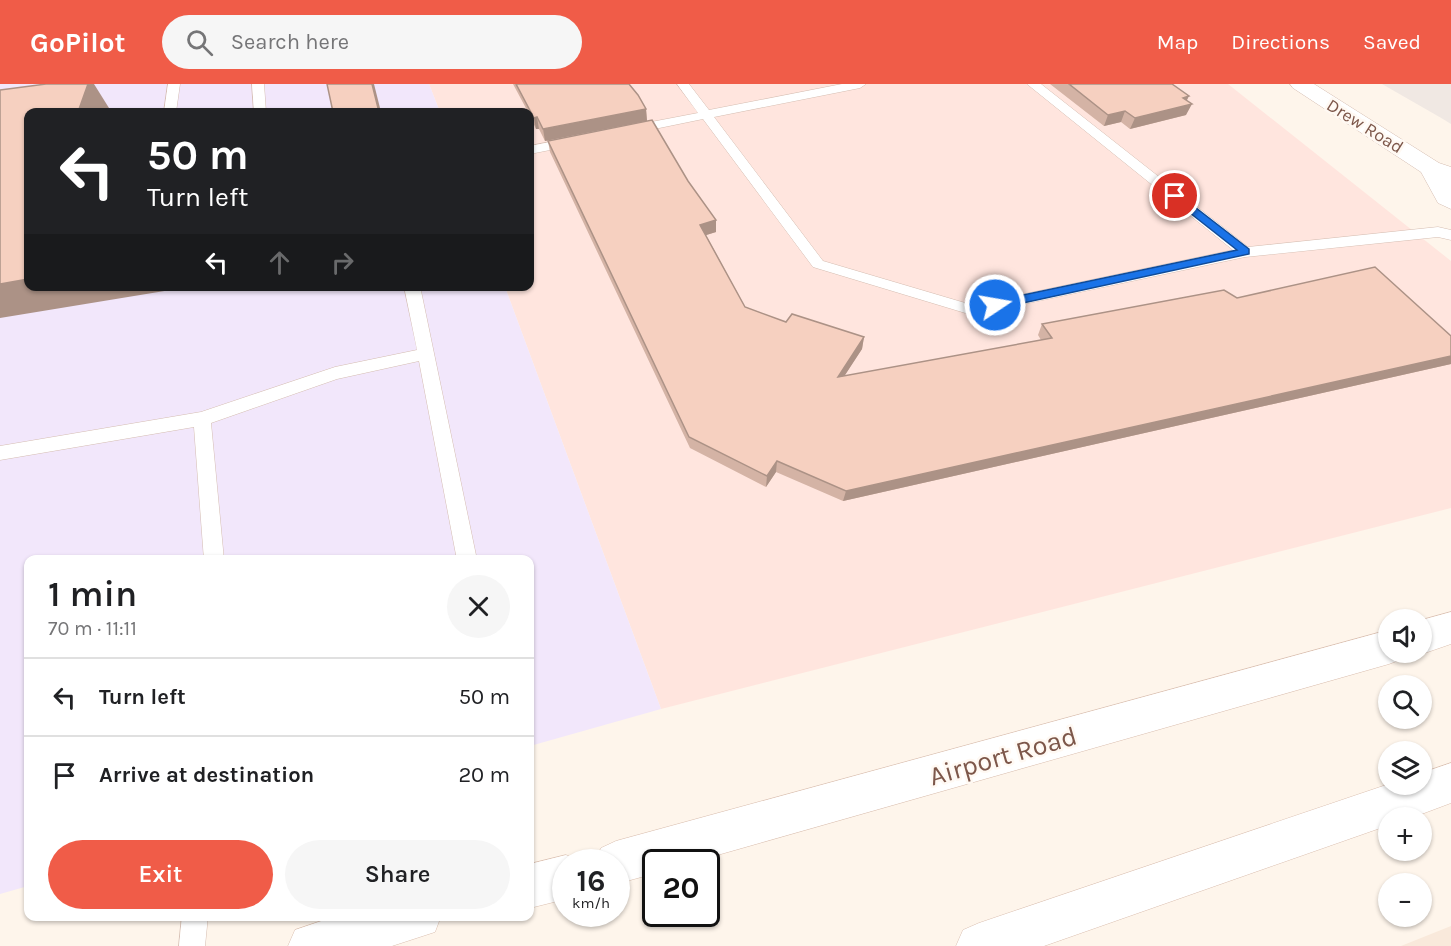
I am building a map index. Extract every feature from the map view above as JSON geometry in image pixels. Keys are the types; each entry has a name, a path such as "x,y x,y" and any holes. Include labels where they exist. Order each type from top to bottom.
{"main road":[{"name":"Drew Road","path":"1300,84 1441,171 1446,198 1451,202"},
{"path":"1432,634 1451,628"},
{"name":"Airport Road","path":"630,859 1378,650"},
{"path":"979,946 1451,783"},
{"path":"534,885 552,880"},
{"path":"311,946 401,921"}],"lane":[{"path":"171,108 174,84"},
{"path":"258,84 260,108"},
{"path":"683,84 818,264 972,310 1245,252 1438,232 1451,234"},
{"path":"611,134 860,84"},
{"path":"1033,84 1245,252"},
{"path":"534,149 588,139"},
{"path":"413,291 466,555"},
{"path":"0,453 202,419 335,373 426,354"},
{"path":"202,419 214,555"},
{"path":"192,946 194,921"}],"shaded area":[{"path":"0,84 429,84 438,108 24,108 24,291 506,291 661,709 534,745 534,555 24,555 24,887 0,894"},
{"path":"429,84 1228,84 1451,261 1451,508 661,709 506,291 534,291 534,108 438,108"},
{"path":"1382,84 1451,84 1451,124 1443,119"},
{"path":"1451,926 1451,946 1401,946"}],"building":[{"path":"46,84 88,84 79,108 24,108 24,280 0,284 0,90"},
{"path":"327,84 372,84 378,108 332,108"},
{"path":"516,84 629,84 646,109 543,129 537,117 534,118 534,108 529,108"},
{"path":"1069,84 1172,84 1189,96 1183,98 1192,104 1135,118 1125,111 1108,115"},
{"path":"652,120 688,181 716,220 700,225 745,307 786,322 792,314 864,337 838,377 1052,338 1042,324 1224,290 1237,298 1375,267 1451,336 1451,356 846,491 777,461 767,476 689,437 548,141"}],"route":[{"path":"995,305 1245,252 1175,196"}]}
